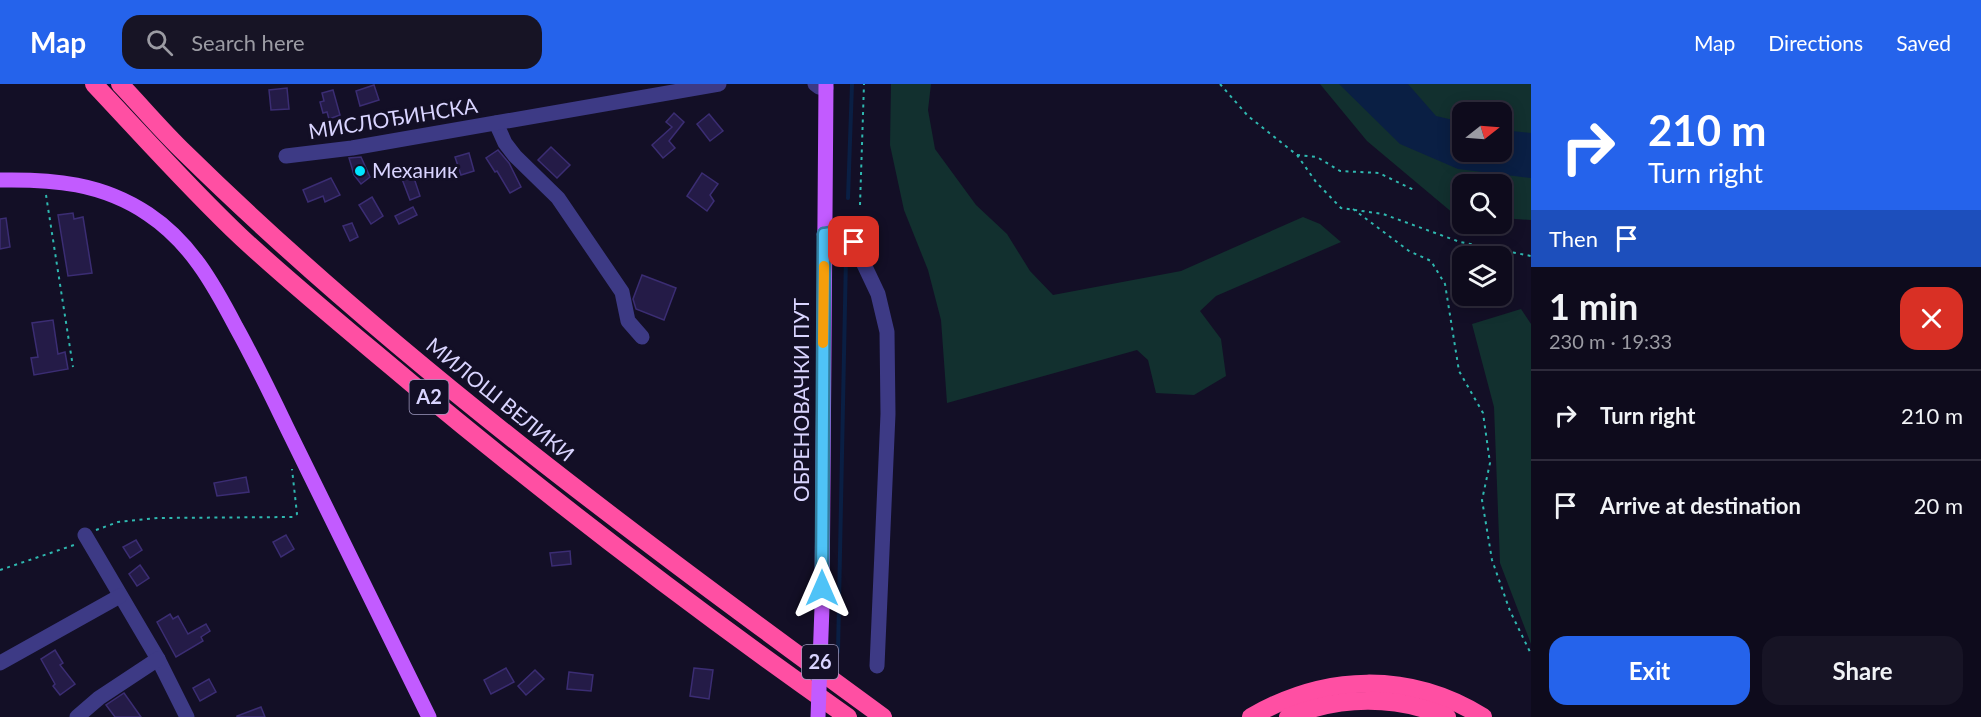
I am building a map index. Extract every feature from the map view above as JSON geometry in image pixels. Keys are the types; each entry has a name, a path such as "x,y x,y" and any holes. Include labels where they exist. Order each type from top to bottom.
{"highway":[{"name":"МИЛОШ ВЕЛИКИ","path":"94,84 205,203 329,315 499,456 625,554 724,629 848,717"},
{"name":"МИЛОШ ВЕЛИКИ","path":"120,84 183,152 352,308 420,365 594,504 883,717"},
{"path":"1251,717 1270,706 1319,689 1365,683 1389,684 1439,696 1483,717"},
{"path":"1288,717 1316,706 1346,701 1375,700 1429,709 1447,717"}],"main road":[{"name":"ОБРЕНОВАЧКИ ПУТ","path":"818,717 822,607 824,234 822,85"},
{"path":"0,180 44,179 83,186 127,202 168,229 186,247 214,286 303,459 429,717"}],"street":[{"name":"МИСЛОЂИНСКА","path":"286,156 352,148 719,84"},
{"path":"496,123 515,156 558,198 622,292 628,321 642,338"},
{"path":"824,234 843,232 851,237 878,294 886,332 888,414 877,666"},
{"path":"87,537 158,659 187,717"},
{"path":"0,663 120,596"},
{"path":"77,717 99,698 158,659"}],"path":[{"path":"860,205 864,84"},
{"path":"1220,84 1248,116 1297,155 1316,182 1341,208 1383,214 1460,242 1531,256"},
{"path":"1297,155 1317,157 1340,171 1379,172 1416,191"},
{"path":"44,179 73,367"},
{"path":"1353,209 1409,251 1431,261 1445,284 1459,370 1483,413 1490,463 1482,500 1492,560 1509,611 1531,654"},
{"path":"0,570 87,537 118,522 158,518 293,517 297,514 297,502 291,467 303,459"}],"green space":[{"path":"891,84 931,84 928,110 935,149 976,205 1007,234 1030,271 1053,295 1181,271 1303,217 1320,224 1341,242 1216,296 1200,311 1221,339 1226,376 1194,395 1156,393 1148,360 1137,350 947,403 941,320 928,270 904,210 890,145"},
{"path":"1320,84 1531,84 1531,220 1512,219 1512,174 1452,174 1452,212 1367,141"},
{"path":"1521,309 1531,324 1531,644 1500,563 1494,407 1472,324"}],"water":[{"path":"1339,84 1408,84 1436,116 1452,120 1452,162 1512,162 1512,131 1531,133 1531,178 1458,169 1400,144"}],"building":[{"path":"374,85 379,100 360,106 356,91"},
{"path":"287,88 289,109 271,110 269,90"},
{"path":"333,90 340,115 329,119 327,112 323,113 320,102 324,101 322,93"},
{"path":"674,113 684,122 669,141 675,148 663,158 652,145 672,127 666,122"},
{"path":"709,114 723,131 710,141 697,124"},
{"path":"551,147 570,165 557,178 538,160"},
{"path":"498,150 509,163 521,187 510,193 486,158"},
{"path":"469,153 474,171 461,175 455,157"},
{"name":"Механик","path":"361,157 370,177 361,184 354,175 349,158"},
{"path":"702,173 718,184 710,195 714,201 707,211 687,196"},
{"path":"413,175 420,196 410,200 402,179"},
{"path":"331,178 340,195 325,202 323,196 308,202 303,190"},
{"path":"372,197 383,216 371,224 359,205"},
{"path":"413,207 417,215 399,224 395,216"},
{"path":"73,213 74,219 83,217 92,273 68,276 58,215"},
{"path":"6,218 10,247 0,249 0,219"},
{"path":"352,223 358,237 350,241 343,226"},
{"path":"642,275 676,288 664,320 636,309 633,299"},
{"path":"53,320 58,354 65,352 68,369 34,375 31,358 38,357 32,323"},
{"path":"246,477 249,492 217,496 214,483"},
{"path":"286,535 294,549 281,557 273,542"},
{"path":"136,540 142,550 130,558 123,547"},
{"path":"570,551 571,564 552,566 550,553"},
{"path":"140,565 149,578 137,586 129,574"},
{"path":"170,614 173,619 178,616 188,634 206,624 210,631 201,637 203,641 176,657 157,622"},
{"path":"55,650 63,663 60,665 75,684 60,695 53,686 55,684 41,659"},
{"path":"506,668 514,682 491,694 484,680"},
{"path":"694,668 713,670 709,699 690,696"},
{"path":"535,670 544,679 526,695 518,686"},
{"path":"569,672 593,675 591,691 567,689"},
{"path":"209,679 216,692 200,701 193,688"},
{"path":"124,693 141,717 115,717 106,705"},
{"path":"261,707 265,717 237,717 237,716"}],"waterway":[{"path":"848,198 852,84"},
{"path":"838,652 846,256"}],"slow traffic":[{"path":"823,343 824,266"}],"place":[{"name":"Механик","path":"360,171"}],"route":[{"path":"822,588 824,234 843,232 848,234 854,242"}]}
